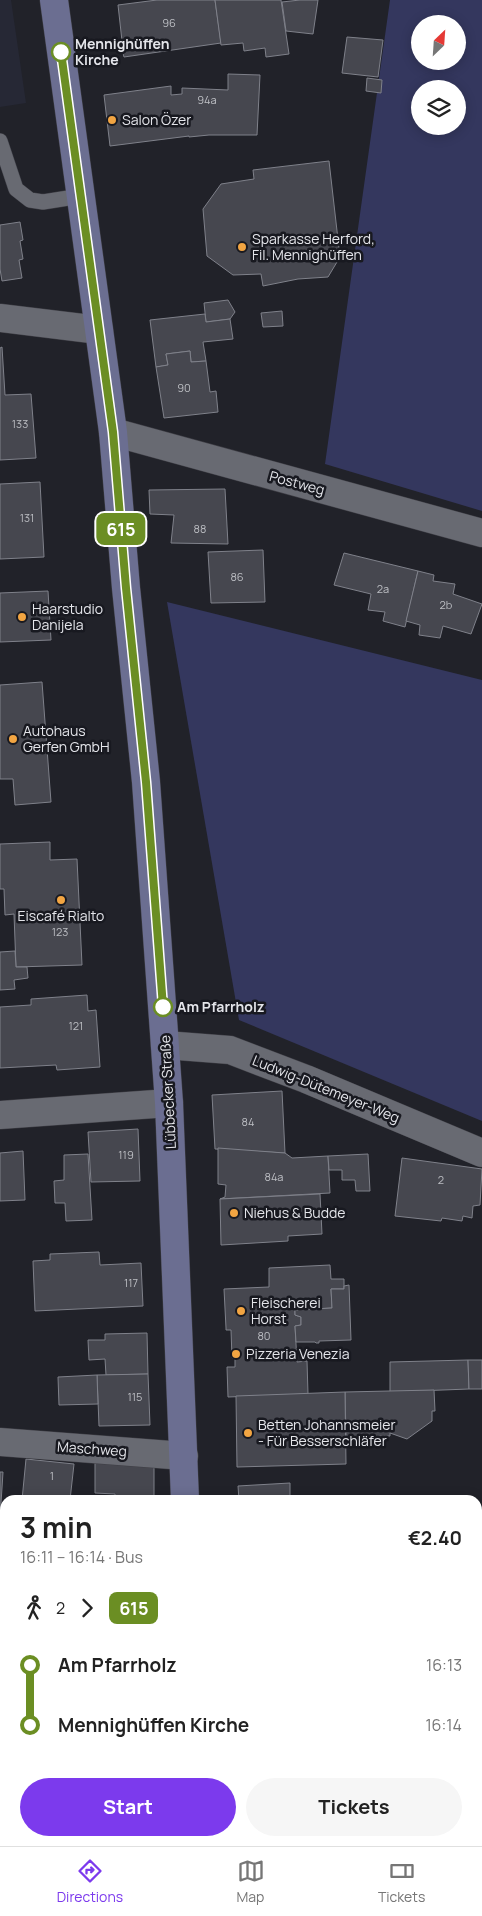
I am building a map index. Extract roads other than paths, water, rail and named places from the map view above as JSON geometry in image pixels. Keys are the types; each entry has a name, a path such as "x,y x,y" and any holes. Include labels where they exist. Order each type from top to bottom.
{"main road":[{"name":"Lübbecker Straße","path":"54,0 113,432 126,588 146,782 169,1103 185,1495"}],"street":[{"path":"0,318 99,330"},
{"name":"Postweg","path":"113,432 482,533"},
{"name":"Ludwig-Dütemeyer-Weg","path":"165,1045 230,1050 306,1079 482,1153"},
{"path":"0,1115 169,1103"},
{"name":"Maschweg","path":"0,1442 184,1456"}],"lane":[{"path":"0,141 16,189 30,200 43,202 80,196"}],"place":[{"name":"Mennighüffen Kirche","path":"61,52"},
{"name":"Salon Özer","path":"112,120"},
{"name":"Sparkasse Herford, Fil. Mennighüffen","path":"242,247"},
{"name":"Haarstudio Danijela","path":"22,617"},
{"name":"Autohaus Gerfen GmbH","path":"13,739"},
{"name":"Eiscafé Rialto","path":"61,900"},
{"name":"Am Pfarrholz","path":"163,1007"},
{"name":"Niehus & Budde","path":"234,1213"},
{"name":"Fleischerei Horst","path":"241,1311"},
{"name":"Pizzeria Venezia","path":"236,1354"},
{"name":"Betten Johannsmeier - Für Besserschläfer","path":"248,1433"}]}
